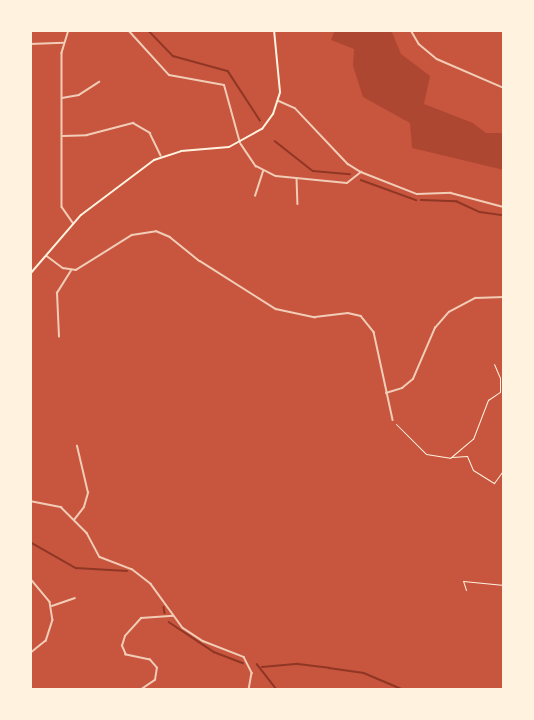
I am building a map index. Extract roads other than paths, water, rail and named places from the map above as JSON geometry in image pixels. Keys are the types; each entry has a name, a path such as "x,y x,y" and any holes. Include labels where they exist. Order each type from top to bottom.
{"main road":[{"path":"30,274 73,223 161,156 240,143 265,126 278,101 280,83 274,31"}],"street":[{"path":"69,30 64,44 62,207 73,223"},
{"path":"128,30 169,75 224,85 240,143 264,171 347,183 361,172"},
{"path":"259,30 274,31"},
{"path":"411,30 418,44 437,59 504,88"},
{"path":"30,44 64,44"},
{"path":"62,98 79,95 99,82"},
{"path":"278,101 296,108 348,164 361,172 417,194 451,193 504,207"},
{"path":"62,136 87,135 133,123 150,133 161,156"},
{"path":"255,196 264,171"},
{"path":"297,177 298,204"},
{"path":"59,337 57,293 71,270 135,233 165,234 272,307 315,317 348,313 364,318 374,332 385,394 393,420"},
{"path":"46,255 71,270"},
{"path":"385,394 402,388 413,379 433,332 449,312 475,298 504,297"},
{"path":"73,521 84,507 88,493 77,446"},
{"path":"30,501 57,505 87,533 98,555 142,576 173,615 199,639 244,657 252,673 249,690"},
{"path":"30,578 51,607 50,634 30,654"},
{"path":"30,586 34,583"},
{"path":"51,607 75,598"},
{"path":"140,690 155,680 157,668 150,660 126,655 122,646 125,636 141,618 173,615"}],"waterway":[{"path":"148,30 173,56 228,71 260,120"},
{"path":"275,141 313,171 350,174"},
{"path":"361,180 416,200"},
{"path":"421,200 456,201 480,212 502,215"},
{"path":"30,542 76,568 127,571"},
{"path":"164,607 165,613"},
{"path":"169,622 214,652 243,663"},
{"path":"257,664 277,690"},
{"path":"262,667 298,664 364,673 404,690"}]}
